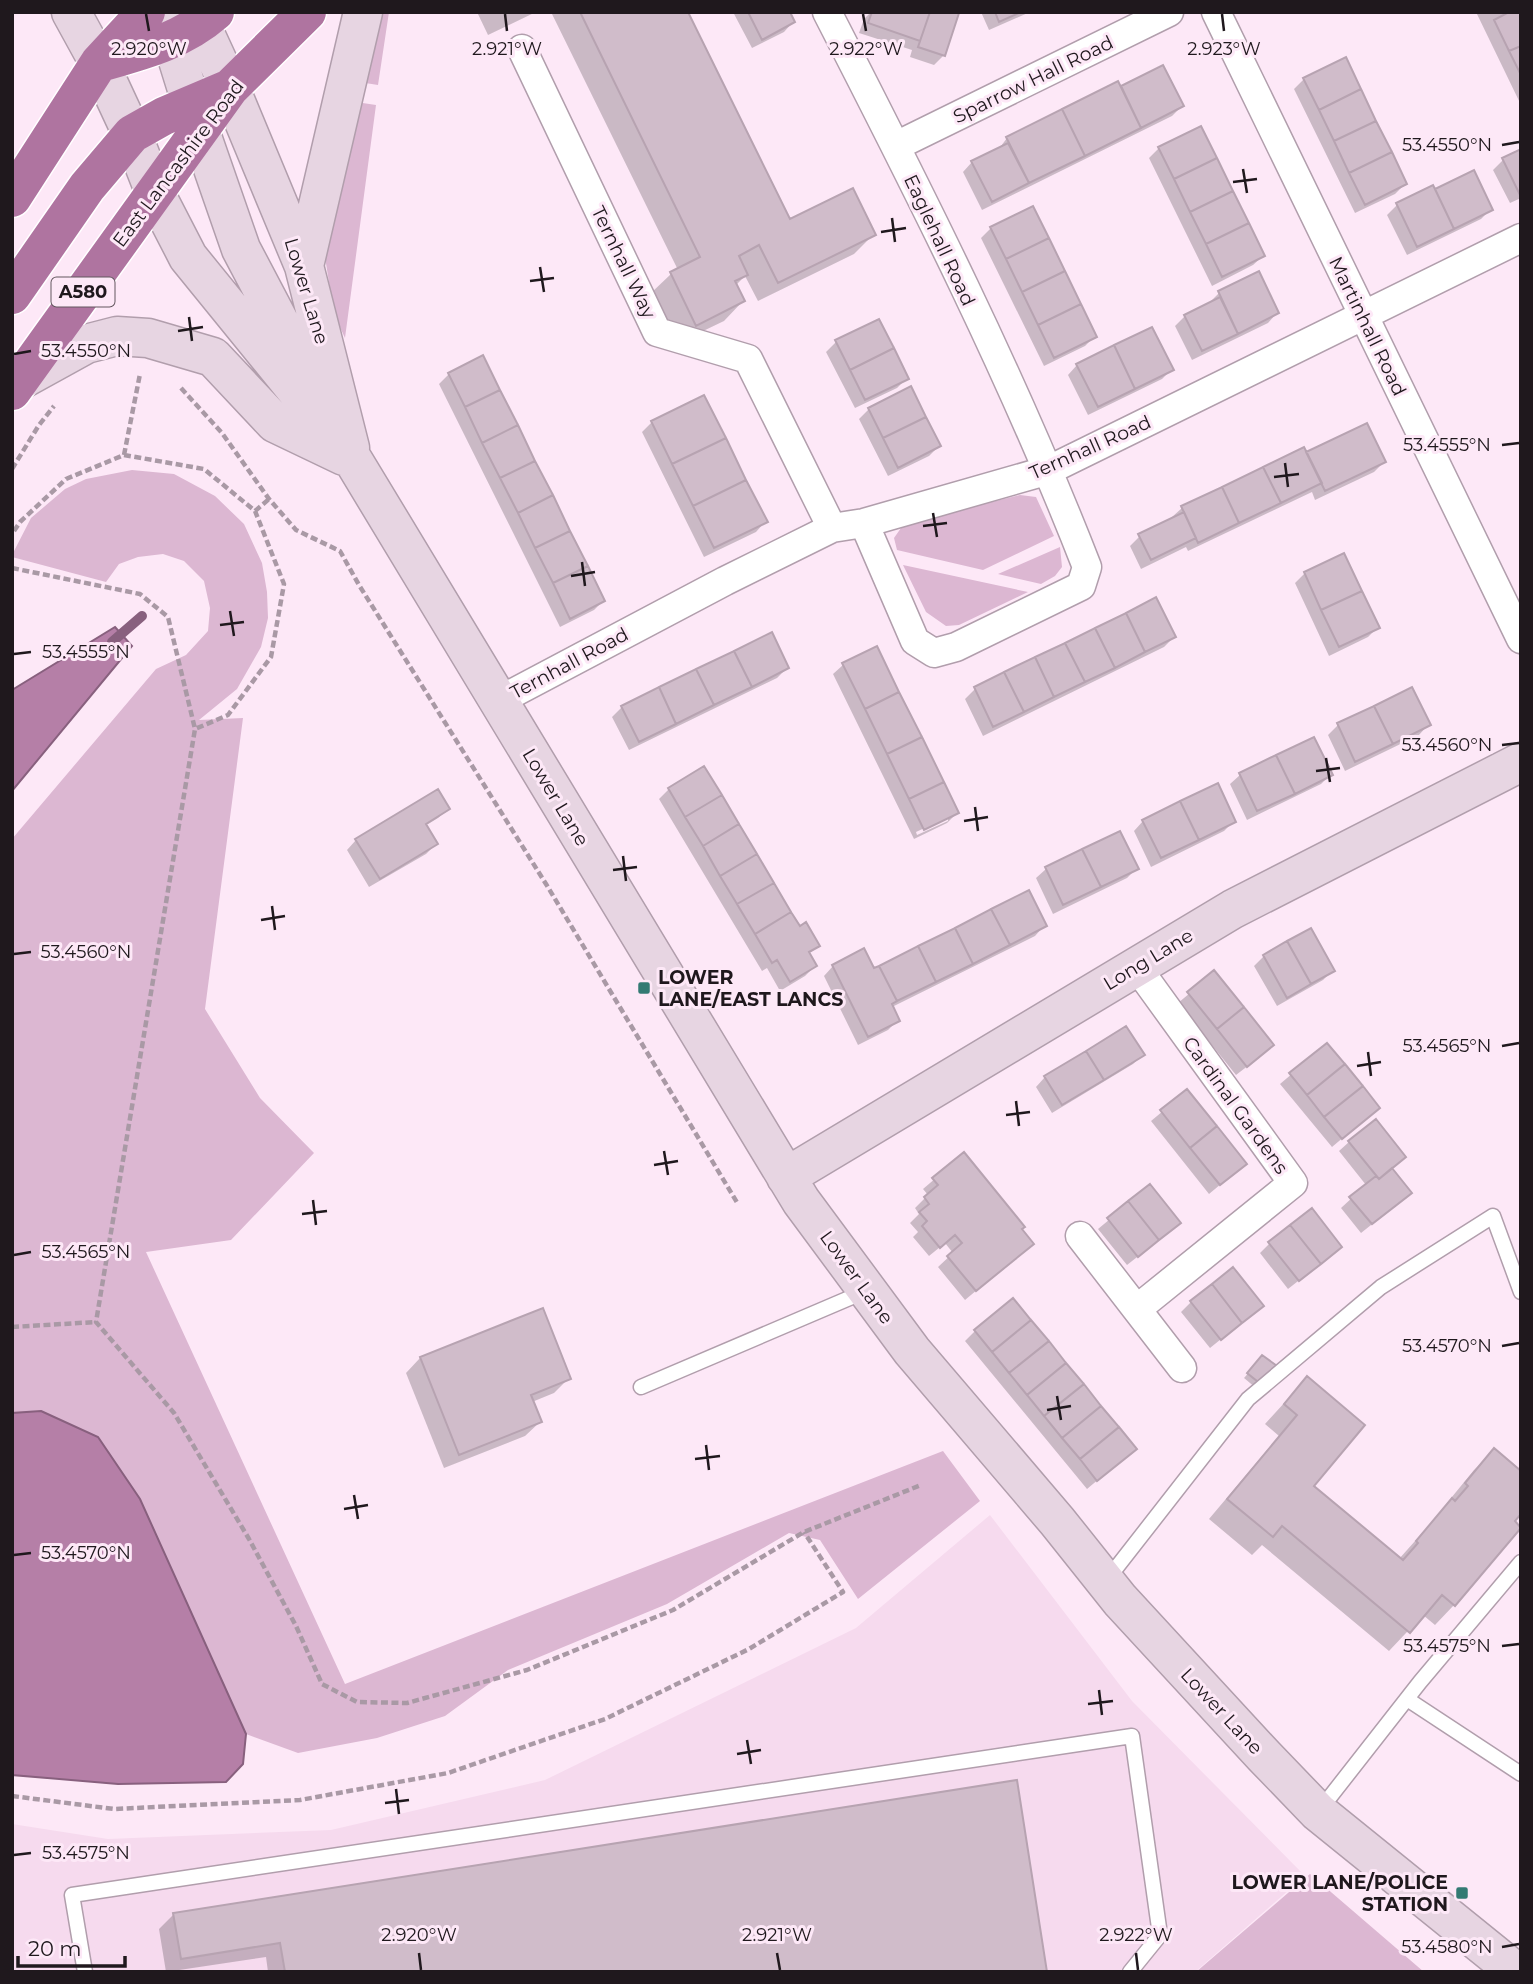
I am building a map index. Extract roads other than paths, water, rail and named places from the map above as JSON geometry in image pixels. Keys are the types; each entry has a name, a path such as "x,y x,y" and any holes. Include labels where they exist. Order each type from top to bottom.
{"highway":[{"name":"East Lancashire Road","path":"15,387 155,193 172,121 230,89 307,12"},
{"path":"12,198 99,63 171,21"},
{"path":"12,295 87,187 172,121"}],"street":[{"path":"71,12 99,63 172,121 353,460"},
{"path":"304,265 363,12"},
{"name":"Eaglehall Road","path":"827,12 896,146 1049,470 1087,567 1081,586 956,647 934,653 915,642 864,523"},
{"name":"Sparrow Hall Road","path":"896,146 1169,12"},
{"name":"Martinhall Road","path":"1216,12 1521,639"},
{"path":"171,21 172,121"},
{"name":"Lower Lane","path":"171,21 230,89 304,265 353,460"},
{"name":"Ternhall Way","path":"522,49 657,332 748,359 832,528"},
{"name":"Lower Lane","path":"172,121 155,193 188,257 353,460 801,1201 912,1351 1129,1610 1318,1812 1516,1972"},
{"name":"Ternhall Road","path":"498,701 724,581 832,528 864,523 1049,470 1521,238"},
{"path":"15,387 86,344 117,336 148,338 213,357 275,423 353,460"},
{"name":"Long Lane","path":"786,1177 1233,909 1521,762"},
{"name":"Cardinal Gardens","path":"1136,966 1293,1183 1137,1309"},
{"path":"1080,1236 1182,1368"}],"lane":[{"path":"1106,1581 1248,1399 1381,1287 1493,1216 1521,1292"},
{"path":"641,1387 868,1291"},
{"path":"1318,1812 1407,1699 1521,1562"},
{"path":"1407,1699 1521,1774"},
{"path":"85,1972 72,1895 1132,1736 1160,1934 1130,1972"}],"waterway":[{"path":"112,642 142,616"}],"place":[{"name":"LOWER LANE/EAST LANCS","path":"644,988"},
{"name":"LOWER LANE/POLICE STATION","path":"1462,1893"}]}
